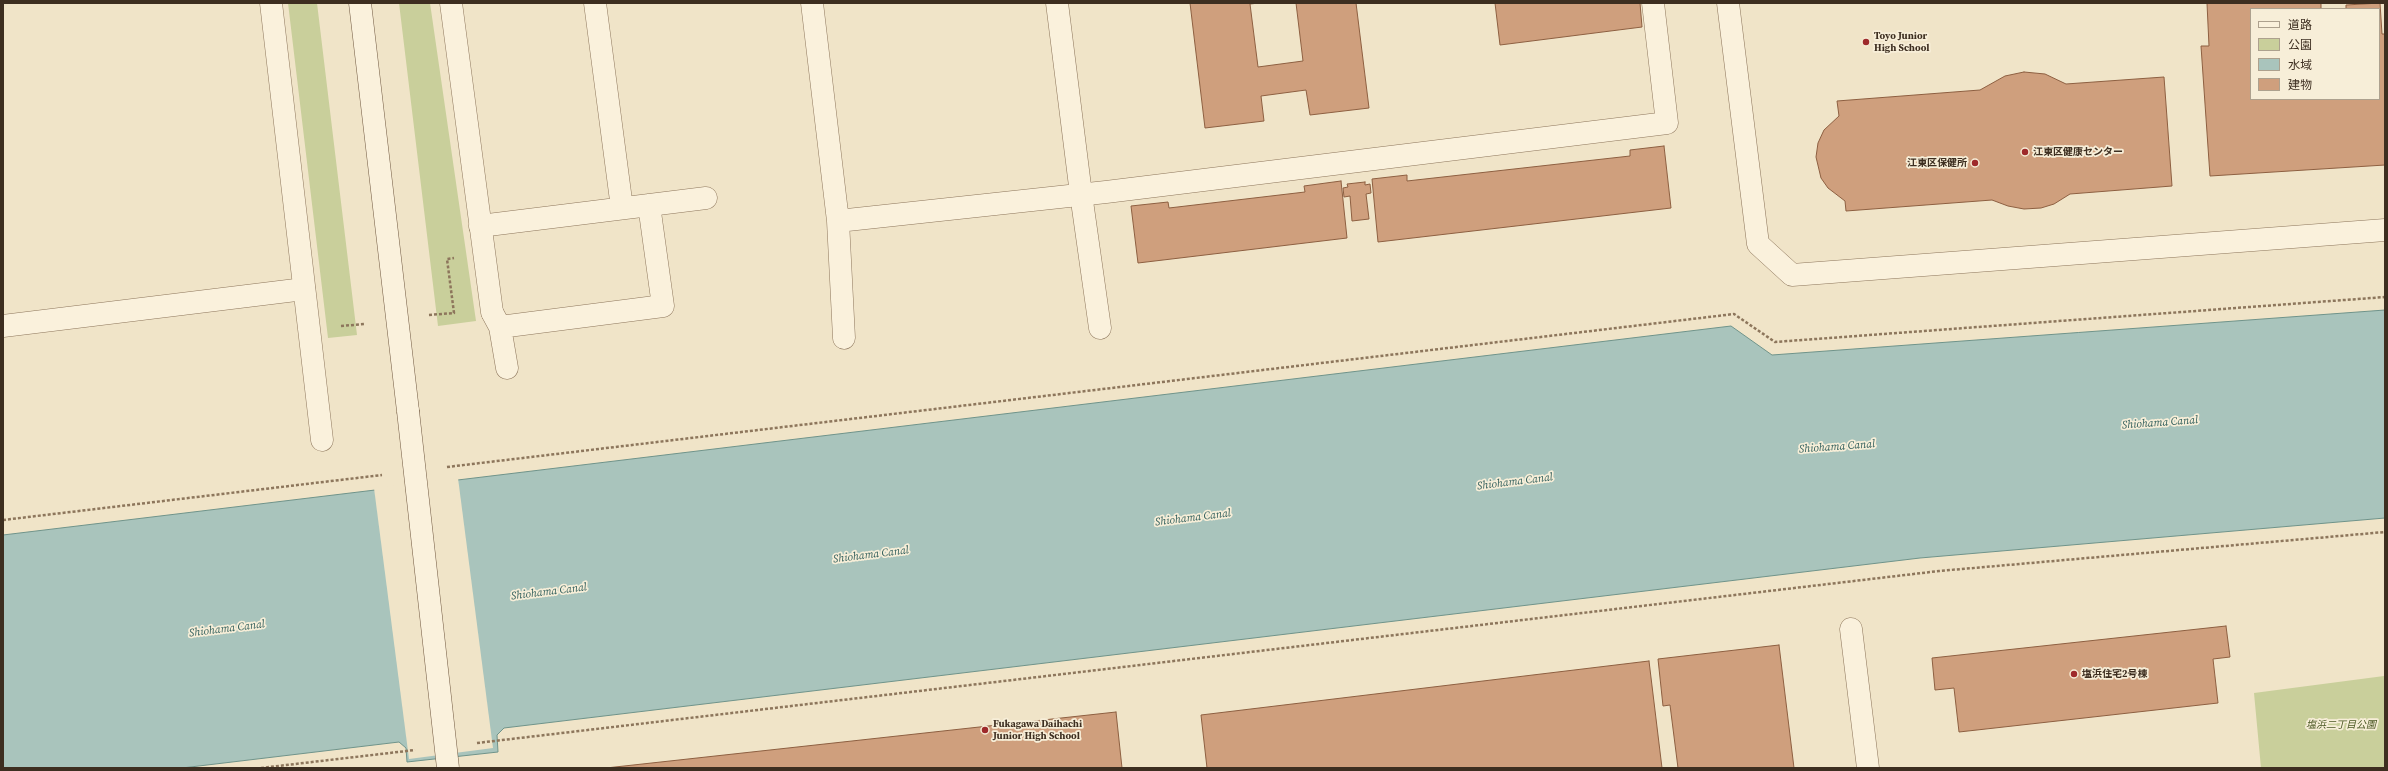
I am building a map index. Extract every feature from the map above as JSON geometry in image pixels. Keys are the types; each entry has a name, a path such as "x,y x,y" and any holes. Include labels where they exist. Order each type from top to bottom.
{"street":[{"path":"270,3 322,440"},
{"path":"360,3 448,768"},
{"path":"451,3 480,226 496,319 507,368"},
{"path":"596,3 622,208"},
{"path":"812,3 838,221 844,338"},
{"path":"1057,3 1081,194 1100,328"},
{"path":"838,221 1081,194 1667,123 1653,3"},
{"path":"1728,3 1758,244 1792,275 2385,230"},
{"path":"480,226 706,198"},
{"path":"496,319 663,306 649,205"},
{"path":"3,326 304,290"},
{"path":"1851,629 1868,768"}],"path":[{"path":"429,315 454,313 447,258"},
{"path":"440,468 1734,314 1776,342 2385,297"},
{"path":"356,324 365,324"},
{"path":"3,520 384,475"},
{"path":"475,743 1939,571 2385,532"},
{"path":"261,768 419,749"}],"green space":[{"path":"288,3 317,3 357,335 328,338"},
{"path":"399,3 430,3 476,321 438,326"},
{"name":"塩浜二丁目公園","path":"2384,676 2385,768 2261,768 2254,693"}],"water":[{"name":"Shiohama Canal","path":"2385,310 2385,518 1920,558 504,728 497,735 498,752 407,762 406,748 399,742 182,768 3,768 3,535 1731,326 1772,355"}],"pier":[{"path":"458,478 493,748 409,759 374,488"}],"building":[{"path":"1190,3 1259,3 1250,4 1258,67 1303,61 1296,3 1356,3 1369,108 1310,115 1306,90 1261,96 1264,121 1205,128"},
{"path":"1495,3 1640,3 1642,27 1500,45"},
{"path":"2207,3 2321,3 2321,8 2250,8 2250,100 2380,100 2380,8 2346,8 2346,5 2380,3 2382,34 2385,34 2385,165 2210,176 2201,46 2209,46"},
{"path":"2024,72 2045,74 2066,84 2164,77 2172,186 2070,194 2054,204 2041,208 2024,209 2008,206 1992,200 1846,211 1845,201 1828,188 1821,178 1816,157 1818,143 1824,130 1839,116 1837,101 1980,90 2005,76"},
{"path":"1664,146 1671,208 1378,242 1372,179 1407,175 1407,181 1630,156 1630,150"},
{"path":"1341,181 1347,238 1138,263 1131,206 1168,202 1169,208 1305,192 1304,186"},
{"path":"1365,182 1365,185 1370,184 1371,193 1366,194 1369,219 1352,221 1350,196 1344,197 1343,188 1348,187 1347,184"},
{"name":"塩浜住宅2号棟","path":"2226,626 2230,657 2213,659 2218,703 1959,732 1954,688 1935,690 1932,658"},
{"path":"1779,645 1794,768 1678,768 1670,705 1663,706 1658,659"},
{"path":"1649,661 1662,768 1207,768 1201,715"},
{"path":"1116,712 1122,768 606,768"}],"place":[{"name":"Toyo Junior High School","path":"1866,42"},
{"name":"江東区健康センター","path":"2025,152"},
{"name":"江東区保健所","path":"1975,163"},
{"name":"塩浜住宅2号棟","path":"2074,674"},
{"name":"Fukagawa Daihachi Junior High School","path":"985,730"}]}
